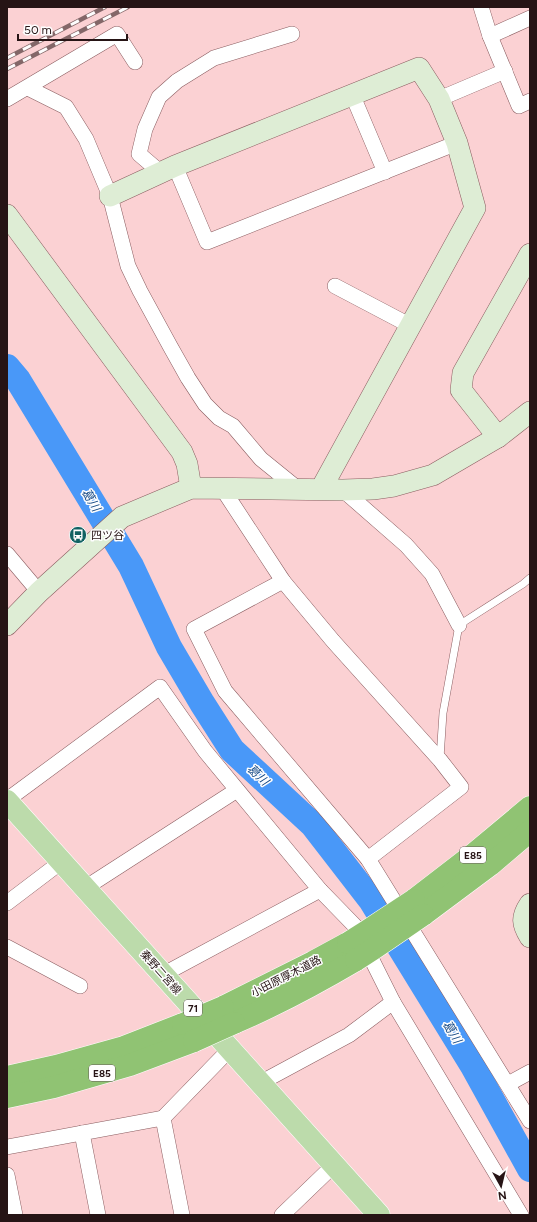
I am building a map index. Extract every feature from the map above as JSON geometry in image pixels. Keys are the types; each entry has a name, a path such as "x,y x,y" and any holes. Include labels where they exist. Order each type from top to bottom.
{"highway":[{"name":"小田原厚木道路","path":"419,907 475,853 530,807"},
{"name":"小田原厚木道路","path":"7,1097 130,1065 188,1032 228,1015 313,962 352,951 367,931 419,907 490,865 530,831"},
{"name":"小田原厚木道路","path":"7,1077 188,1032"}],"main road":[{"name":"秦野二宮線","path":"7,800 84,888 164,974 379,1215"}],"street":[{"path":"481,7 490,36 519,106 530,101"},
{"path":"490,36 530,18"},
{"path":"7,99 28,88 117,34 135,62"},
{"path":"292,34 214,58 177,81 159,97 145,128 139,154 167,169 207,242 457,143"},
{"path":"110,196 167,169 419,68 439,99 457,143 475,208 321,489"},
{"path":"439,99 505,71"},
{"path":"28,88 66,107 86,139 110,196 128,266 140,291 188,378 205,404 219,418 233,426 262,459 298,489"},
{"path":"352,94 385,172"},
{"path":"7,214 182,452 187,464 190,488"},
{"path":"498,437 461,390 463,373 530,254"},
{"path":"335,286 411,326"},
{"path":"7,625 39,592 122,517 190,488 342,490 372,489 394,486 434,474 498,437 530,412"},
{"path":"222,488 284,581 333,641 440,760 461,787 368,859"},
{"path":"342,490 406,545 432,574 459,625"},
{"path":"7,554 39,592"},
{"path":"284,581 194,629 225,691 368,859 530,1121"},
{"path":"7,800 160,687 205,752 320,890 355,926 393,1002 520,1214"},
{"path":"84,888 237,790"},
{"path":"7,903 61,862"},
{"path":"164,974 320,890"},
{"path":"530,904 524,914 524,928 530,937"},
{"path":"7,946 80,986"},
{"path":"260,1083 349,1035 393,1002"},
{"path":"7,1147 163,1118 230,1049"},
{"path":"508,1084 530,1072"},
{"path":"163,1118 182,1215"},
{"path":"82,1132 98,1215"},
{"path":"282,1215 334,1165"},
{"path":"7,1175 15,1215"}],"lane":[{"path":"440,760 443,713 459,625 530,578"}],"waterway":[{"name":"葛川","path":"7,367 18,380 131,566 169,647 232,750 313,825 371,900 473,1066 530,1169"}],"railway":[{"path":"7,58 105,7"},
{"path":"7,69 128,7"}],"place":[{"name":"四ツ谷","path":"78,535"}]}
